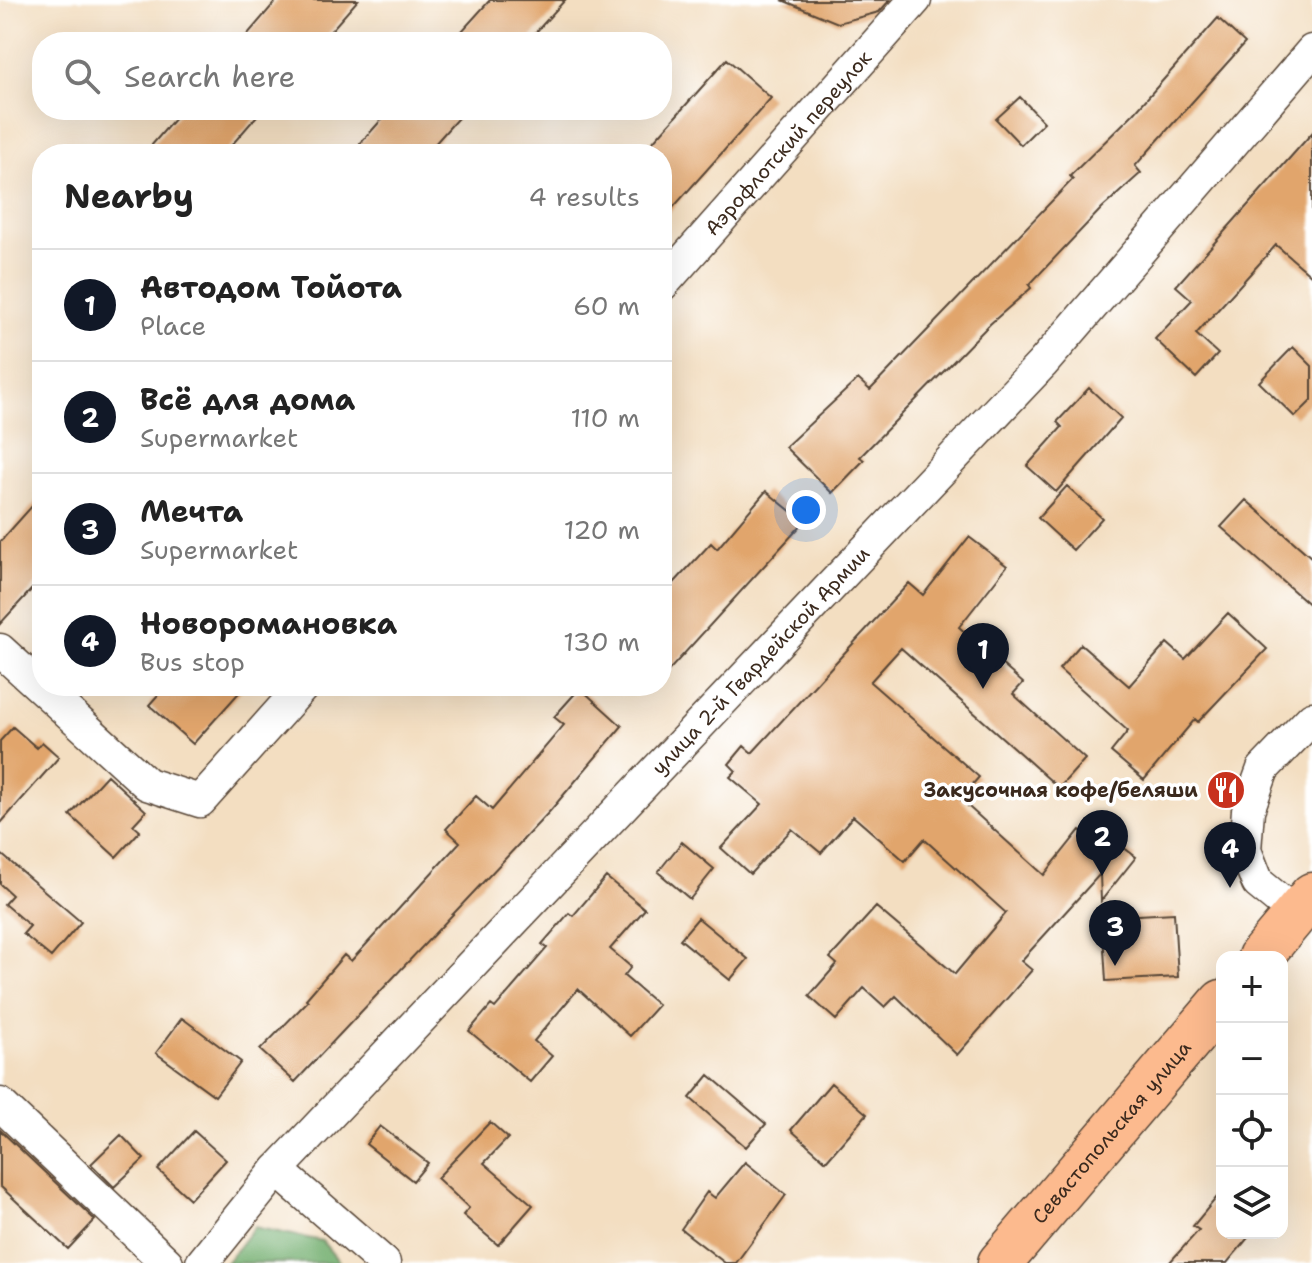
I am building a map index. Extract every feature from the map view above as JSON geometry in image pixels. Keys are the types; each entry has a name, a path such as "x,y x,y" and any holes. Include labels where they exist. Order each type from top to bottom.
{"main road":[{"path":"1265,951 1304,905"},
{"name":"Севастопольская улица","path":"1000,1263 1216,1009"}],"street":[{"name":"Аэрофлотский переулок","path":"672,274 915,0"},
{"name":"улица 2-й Гвардейской Армии","path":"202,1263 277,1170 1042,364 1312,51"},
{"path":"0,650 32,679"},
{"path":"50,696 147,784 200,801 294,696"},
{"path":"1304,905 1258,883 1245,850 1248,810 1263,769 1312,718"},
{"path":"0,1104 167,1263"},
{"path":"277,1170 384,1263"}],"green space":[{"path":"254,1227 322,1241 340,1263 226,1263"}],"building":[{"path":"277,0 358,0 330,32 250,32"},
{"path":"490,0 565,0 536,32 461,32"},
{"path":"782,0 890,0 879,12 838,23"},
{"path":"1218,18 1245,43 1135,166 1141,173 1102,208 1029,285 1031,288 990,324 860,457 864,460 832,493 785,447 858,379 870,390 1073,179 1070,176 1134,113"},
{"path":"727,59 771,98 672,209 672,144 651,144"},
{"path":"1020,97 1044,122 1021,145 996,119"},
{"path":"173,120 253,120 233,144 153,144"},
{"path":"381,120 456,120 435,144 360,144"},
{"path":"1312,133 1312,276 1276,245 1196,334 1218,354 1196,378 1155,339 1192,300 1176,286"},
{"path":"1293,347 1312,366 1312,400 1295,417 1259,382"},
{"path":"1089,388 1121,418 1056,492 1027,466 1062,427 1057,422"},
{"path":"1067,486 1102,518 1073,550 1038,518"},
{"path":"766,491 804,522 672,667 672,585 711,543 717,549"},
{"path":"1246,500 1312,558 1312,607 1221,527"},
{"path":"32,506 32,589 0,624 0,542"},
{"path":"969,537 1007,566 959,627 1023,683 1013,694 1085,759 1059,788 901,648 870,682 979,777 960,799 1044,875 1080,830 1107,851 1115,841 1136,857 1101,901 1100,874 1021,961 1032,970 957,1055 896,996 885,1007 864,988 836,1020 809,996 837,964 830,958 876,907 955,974 1006,913 924,839 905,861 853,816 821,853 792,829 750,874 721,848 762,804 730,777 736,771 729,764 744,746 752,753 909,583 923,595"},
{"path":"1228,613 1267,649 1198,722 1195,719 1144,780 1111,752 1128,731 1059,669 1081,644 1129,686 1167,643 1185,659"},
{"path":"157,696 236,696 193,744 149,705"},
{"path":"573,696 589,696 622,726 550,811 295,1082 260,1050 308,1001 306,999 344,955 351,961 460,842 446,829 476,796 492,810 564,725 554,717"},
{"path":"13,727 37,748 42,742 59,757 0,824 0,741"},
{"path":"107,775 146,811 133,825 140,831 116,857 70,815"},
{"path":"682,842 714,869 690,899 658,872"},
{"path":"0,853 81,922 51,957 23,934 30,926 4,904 12,895 0,884"},
{"path":"606,877 645,909 610,949 631,967 624,976 658,1005 630,1036 578,989 534,1041 552,1056 530,1082 469,1031 491,1005 495,1008 547,948 542,944 569,913 573,916"},
{"path":"1174,913 1178,977 1106,981 1102,917"},
{"path":"698,918 748,959 730,980 680,939"},
{"path":"182,1018 241,1062 215,1096 156,1053"},
{"path":"709,1075 766,1124 746,1147 690,1098"},
{"path":"831,1083 867,1114 826,1161 791,1130"},
{"path":"490,1122 508,1138 484,1163 533,1205 498,1245 463,1215 469,1208 437,1178"},
{"path":"380,1126 428,1163 413,1181 366,1144"},
{"path":"0,1130 95,1220 68,1249 0,1186"},
{"path":"194,1131 226,1160 190,1199 158,1170"},
{"path":"121,1135 144,1159 114,1187 91,1164"},
{"path":"745,1162 786,1195 736,1263 725,1263 681,1229 707,1192 715,1198"},
{"path":"1216,1198 1216,1239 1247,1239 1227,1263 1169,1263 1199,1230 1193,1226"}],"place":[{"name":"Автодом Тойота","path":"983,689"},
{"name":"Закусочная кофе/беляши","path":"1226,790"},
{"name":"Всё для дома","path":"1102,876"},
{"name":"Новоромановка","path":"1230,888"},
{"name":"Мечта","path":"1115,966"}]}
